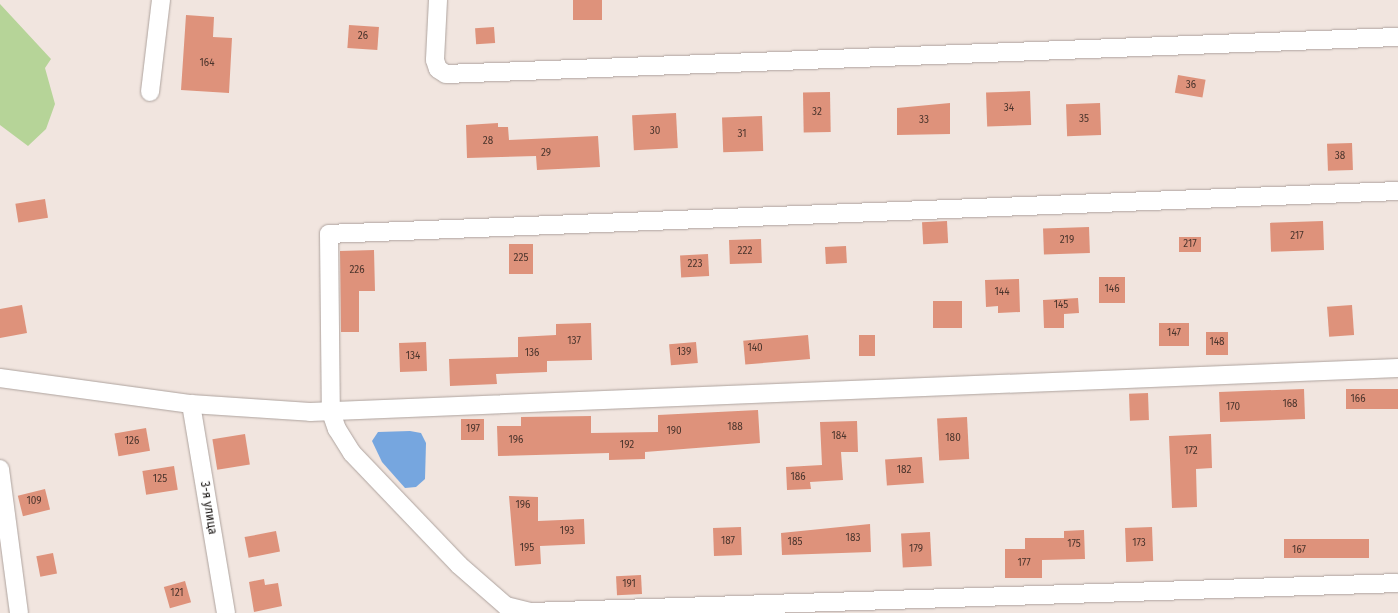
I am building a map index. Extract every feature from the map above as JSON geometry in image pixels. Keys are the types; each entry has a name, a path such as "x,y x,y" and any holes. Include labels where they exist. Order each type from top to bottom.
{"street":[{"path":"150,92 160,0"},
{"path":"438,0 435,60 438,69 446,74 1398,37"},
{"path":"1398,192 329,234 331,412 352,453 459,565 506,606 530,612 1398,583"},
{"path":"0,378 191,404 331,412 1398,368"},
{"name":"3-я улица","path":"191,404 226,613"},
{"path":"0,469 19,613"}],"green space":[{"path":"0,4 51,59 45,68 55,104 46,129 28,146 0,125"}],"water":[{"path":"410,431 421,433 426,443 425,479 416,487 405,488 382,462 372,441 378,432"}],"building":[{"path":"573,0 602,0 602,20 573,20"},
{"path":"186,15 214,17 213,37 232,38 229,93 181,90"},
{"path":"349,25 379,27 377,50 347,48"},
{"path":"494,27 495,43 476,44 475,28"},
{"path":"1178,75 1206,80 1202,98 1175,93"},
{"path":"1030,91 1031,125 987,127 986,93"},
{"path":"803,92 830,92 831,132 804,132"},
{"path":"950,103 950,134 897,135 897,108"},
{"path":"1100,103 1101,135 1067,136 1066,104"},
{"path":"676,113 678,148 634,150 632,115"},
{"path":"762,116 763,151 723,152 722,117"},
{"path":"498,123 498,127 508,127 509,140 598,136 600,167 537,170 536,156 467,158 466,125"},
{"path":"1352,143 1353,170 1328,171 1327,144"},
{"path":"45,199 48,218 18,222 15,204"},
{"path":"947,221 948,243 923,244 922,222"},
{"path":"1323,221 1324,250 1271,252 1270,223"},
{"path":"1089,227 1090,253 1044,255 1043,229"},
{"path":"1179,237 1201,237 1201,252 1179,252"},
{"path":"761,239 762,263 730,264 729,240"},
{"path":"509,244 533,244 533,274 509,274"},
{"path":"846,246 847,263 826,264 825,247"},
{"path":"374,250 375,291 359,291 359,332 341,332 340,251"},
{"path":"708,254 709,276 681,277 680,255"},
{"path":"1099,277 1125,277 1125,303 1099,303"},
{"path":"1019,279 1020,312 998,313 998,306 986,307 985,280"},
{"path":"1078,298 1079,313 1064,314 1064,328 1044,328 1043,300"},
{"path":"933,301 962,301 962,328 933,328"},
{"path":"22,305 27,333 0,338 0,309"},
{"path":"1352,305 1354,335 1329,337 1327,307"},
{"path":"591,323 592,360 547,361 547,372 496,374 497,384 450,386 449,359 518,357 518,337 556,335 556,324"},
{"path":"1159,323 1189,323 1189,346 1159,346"},
{"path":"1206,332 1228,332 1228,355 1206,355"},
{"path":"808,335 810,359 745,365 743,341"},
{"path":"859,335 875,335 875,356 859,356"},
{"path":"426,342 427,371 400,372 399,343"},
{"path":"696,342 698,363 671,365 669,344"},
{"path":"1304,389 1305,419 1220,422 1219,392"},
{"path":"1346,389 1398,389 1398,409 1346,409"},
{"path":"1148,393 1149,420 1130,421 1129,394"},
{"path":"758,410 760,443 645,452 645,459 609,460 609,453 498,456 497,426 521,426 521,417 591,416 591,433 658,432 658,415"},
{"path":"967,417 969,459 939,461 937,419"},
{"path":"461,419 484,419 484,440 461,440"},
{"path":"857,421 858,452 841,452 843,480 810,482 811,489 787,490 786,467 822,465 820,422"},
{"path":"146,428 150,451 118,456 114,434"},
{"path":"245,434 250,465 217,470 212,439"},
{"path":"1211,434 1212,468 1196,469 1197,507 1172,508 1169,436"},
{"path":"922,457 924,483 887,486 885,460"},
{"path":"174,466 178,490 146,495 142,471"},
{"path":"45,489 50,509 23,516 18,496"},
{"path":"509,496 538,497 538,521 584,519 585,544 540,546 541,564 515,566"},
{"path":"870,524 871,552 782,555 781,533"},
{"path":"741,527 742,555 714,556 713,528"},
{"path":"1152,527 1153,561 1126,562 1125,528"},
{"path":"1084,530 1085,559 1042,560 1042,578 1005,578 1005,549 1025,549 1025,538 1064,538 1064,531"},
{"path":"276,531 280,552 249,558 245,537"},
{"path":"930,532 932,566 903,567 901,534"},
{"path":"1284,539 1369,539 1369,558 1284,558"},
{"path":"53,553 57,574 40,577 36,556"},
{"path":"641,575 642,594 617,595 616,576"},
{"path":"264,579 265,585 278,583 282,606 254,612 249,582"},
{"path":"185,581 191,602 170,608 164,587"}]}
